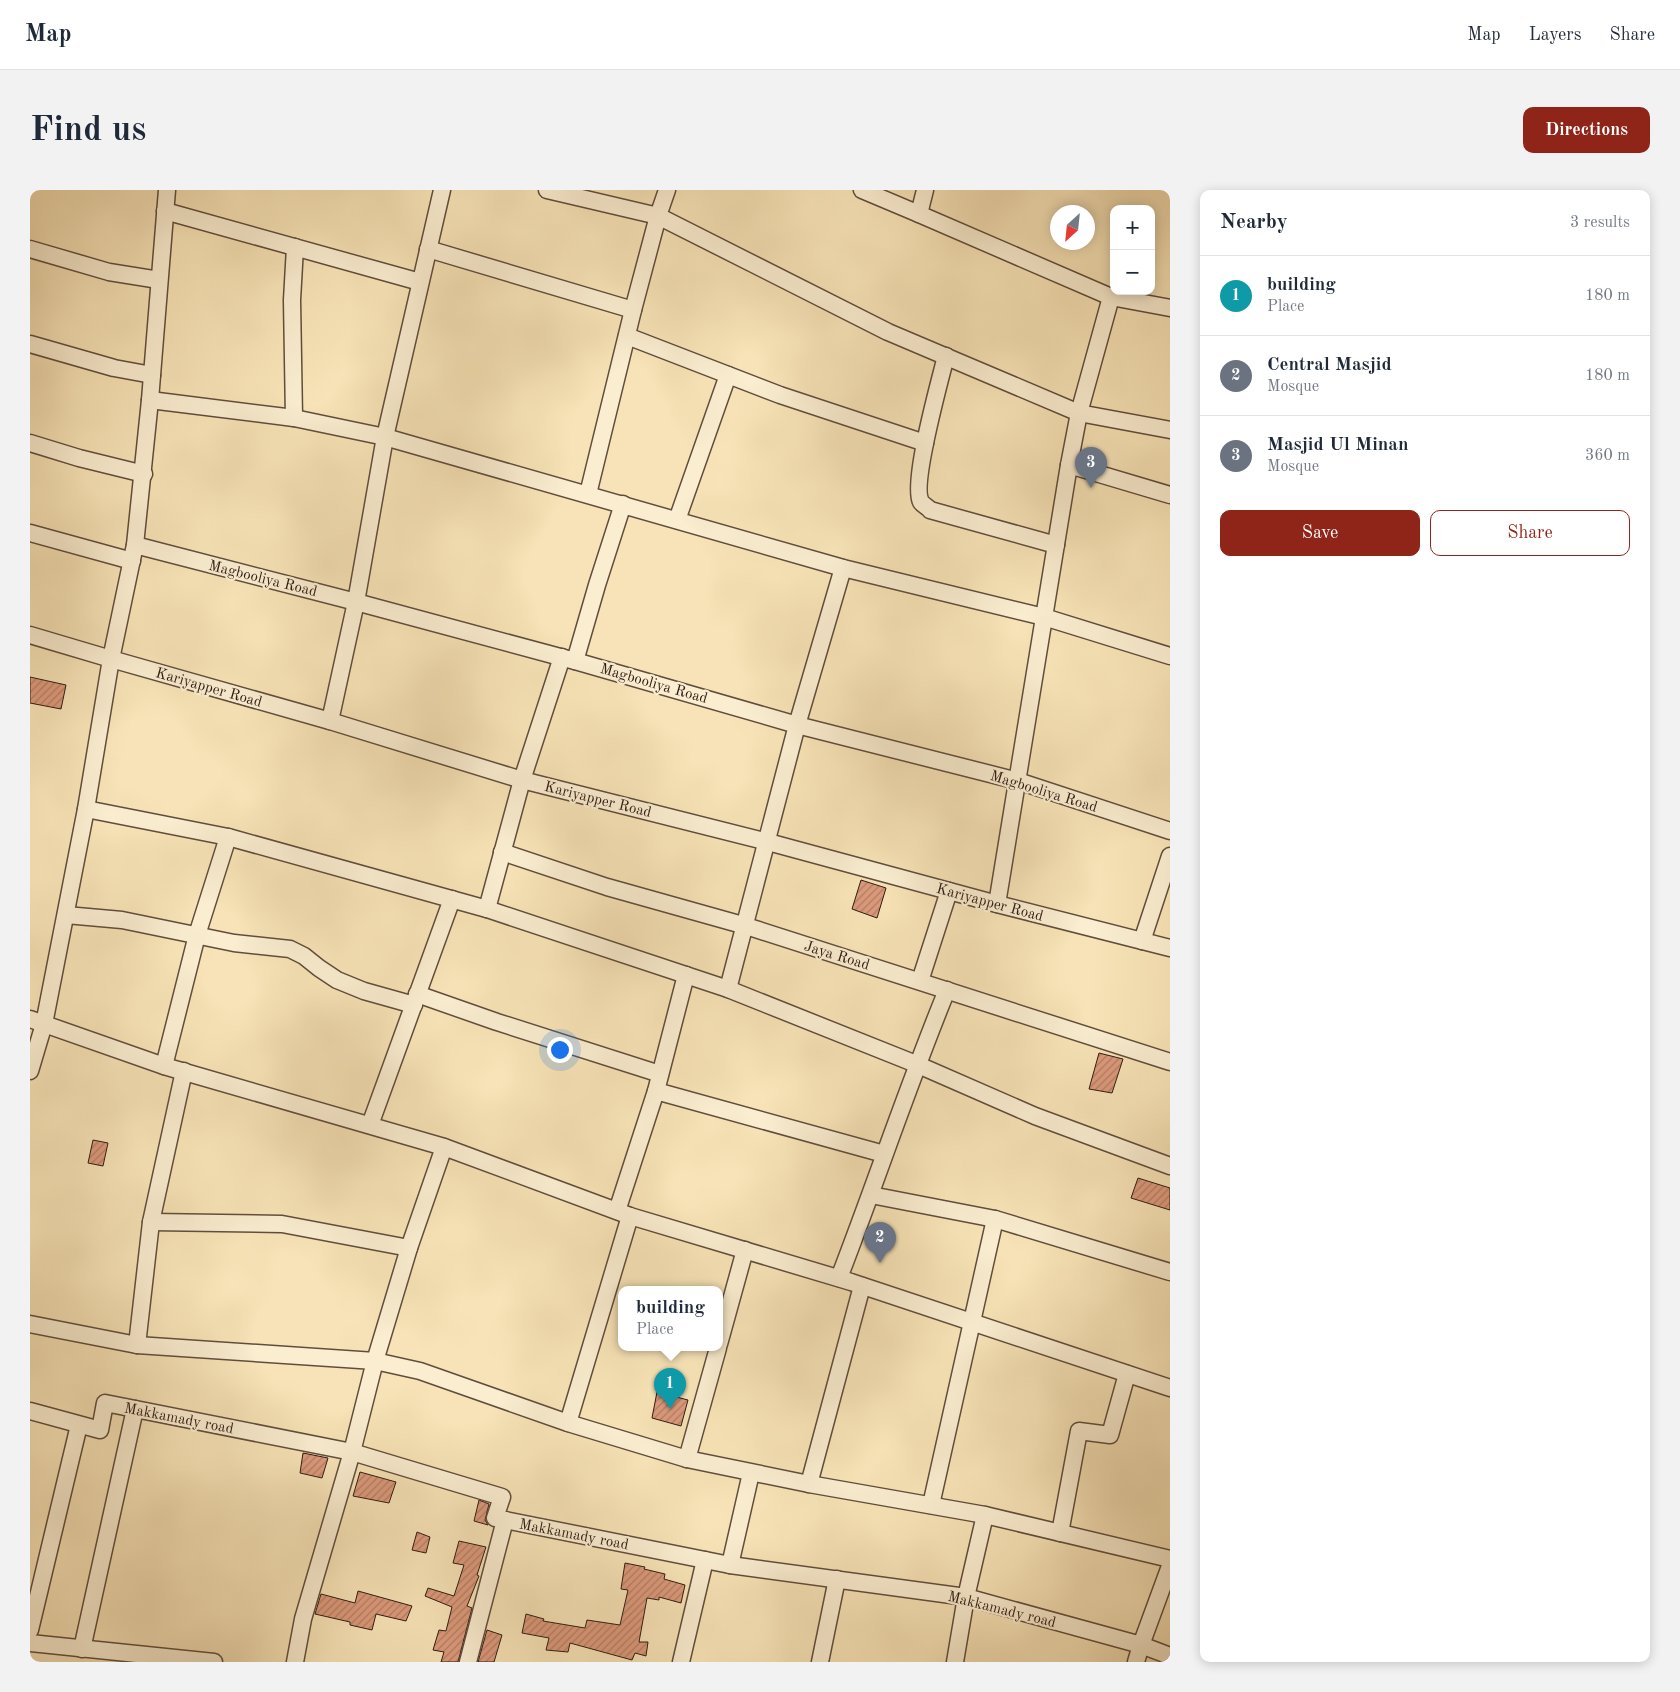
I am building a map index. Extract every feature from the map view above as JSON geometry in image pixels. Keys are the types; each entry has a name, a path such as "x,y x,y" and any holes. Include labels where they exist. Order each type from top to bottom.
{"street":[{"path":"30,1071 37,1022 66,915 111,659 133,553 144,474 167,190"},
{"path":"330,721 356,602 385,437 442,190"},
{"path":"546,190 658,216 888,332 1079,413 1170,430"},
{"path":"588,494 626,336 658,216 667,190"},
{"path":"862,190 1111,297 1170,308"},
{"path":"919,214 924,190"},
{"path":"165,211 420,282"},
{"path":"294,418 292,300 295,247"},
{"path":"30,249 109,272 159,280"},
{"path":"428,249 633,310"},
{"path":"997,904 1069,465 1079,413 1111,297"},
{"path":"626,336 789,398 925,443"},
{"path":"30,344 114,368 152,375"},
{"path":"946,356 925,443 919,490 921,502 930,510 1056,546"},
{"path":"677,520 728,375"},
{"path":"150,400 294,418 385,437 844,568 1044,617 1170,656"},
{"path":"30,443 79,458 144,474"},
{"path":"1069,465 1170,495"},
{"path":"487,909 522,780 597,585 623,504"},
{"name":"Magbooliya Road","path":"30,533 133,553 356,602 569,659 798,725 1018,781 1170,831"},
{"path":"728,989 798,725 844,568"},
{"name":"Kariyapper Road","path":"30,634 330,721 522,780 768,842 997,904 1170,948"},
{"path":"86,809 228,837 487,909 728,989 916,1064 1035,1116 1170,1166"},
{"path":"164,1066 197,935 228,837"},
{"name":"Jaya Road","path":"502,852 608,887 746,926 1170,1062"},
{"path":"1142,941 1170,856"},
{"path":"920,981 949,891"},
{"path":"370,1125 452,899"},
{"path":"66,915 122,920 234,943 290,949 304,956 337,980 364,991 416,999 506,1025 660,1074"},
{"path":"568,1423 686,975"},
{"path":"839,1278 871,1195 916,1064 947,990"},
{"path":"37,1022 164,1066 184,1070 444,1147 623,1213 839,1278 1170,1388"},
{"path":"137,1345 151,1222 184,1070"},
{"path":"656,1091 884,1154"},
{"path":"295,1662 303,1619 352,1452 375,1361 408,1248 444,1147"},
{"path":"871,1195 995,1219 1170,1272"},
{"path":"931,1505 995,1219"},
{"path":"151,1222 282,1224 408,1248"},
{"path":"723,1330 745,1250"},
{"path":"809,1484 862,1286"},
{"path":"30,1324 137,1345 375,1361 420,1371 568,1423 687,1459 809,1484 985,1515 1170,1559"},
{"path":"687,1459 717,1351"},
{"path":"1060,1533 1079,1431 1110,1435 1127,1374"},
{"name":"Makkamady road","path":"30,1411 100,1430 106,1403 352,1452 502,1497 495,1518 730,1565 966,1597 1141,1645 1170,1656"},
{"path":"82,1649 136,1409"},
{"path":"30,1630 79,1424"},
{"path":"730,1565 751,1472"},
{"path":"955,1662 966,1597 985,1515"},
{"path":"468,1662 504,1520"},
{"path":"681,1662 706,1560"},
{"path":"1136,1662 1170,1566"},
{"path":"820,1662 837,1579"},
{"path":"30,1643 214,1662"}],"building":[{"path":"30,677 66,685 61,709 30,703"},
{"path":"861,880 886,888 877,918 852,909"},
{"path":"1099,1053 1123,1059 1112,1093 1089,1089"},
{"path":"93,1140 108,1143 103,1166 88,1163"},
{"path":"1138,1178 1170,1188 1170,1210 1131,1198"},
{"path":"657,1392 688,1400 681,1426 652,1418"},
{"path":"303,1453 328,1458 322,1478 300,1473"},
{"path":"360,1472 396,1482 389,1503 353,1496"},
{"path":"479,1500 489,1504 485,1520 488,1525 474,1521"},
{"path":"417,1532 430,1537 426,1553 412,1550"},
{"path":"459,1541 486,1547 477,1575 479,1576 467,1606 472,1608 458,1662 441,1662 444,1652 433,1650 439,1630 446,1631 452,1607 425,1596 428,1588 454,1596 464,1565 453,1563"},
{"path":"625,1563 665,1574 664,1579 685,1585 681,1603 659,1597 659,1600 647,1598 639,1642 648,1642 646,1656 635,1653 632,1660 570,1643 568,1652 546,1650 549,1638 522,1633 526,1614 544,1619 543,1621 585,1628 587,1620 620,1625 628,1590 621,1589"},
{"path":"358,1591 412,1606 406,1621 376,1614 372,1630 350,1625 350,1622 315,1614 321,1594 355,1603"},
{"path":"487,1630 502,1635 494,1662 478,1662"}],"place":[{"name":"Masjid Ul Minan","path":"1091,488"},
{"name":"Central Masjid","path":"880,1263"},
{"name":"building","path":"670,1409"}]}
